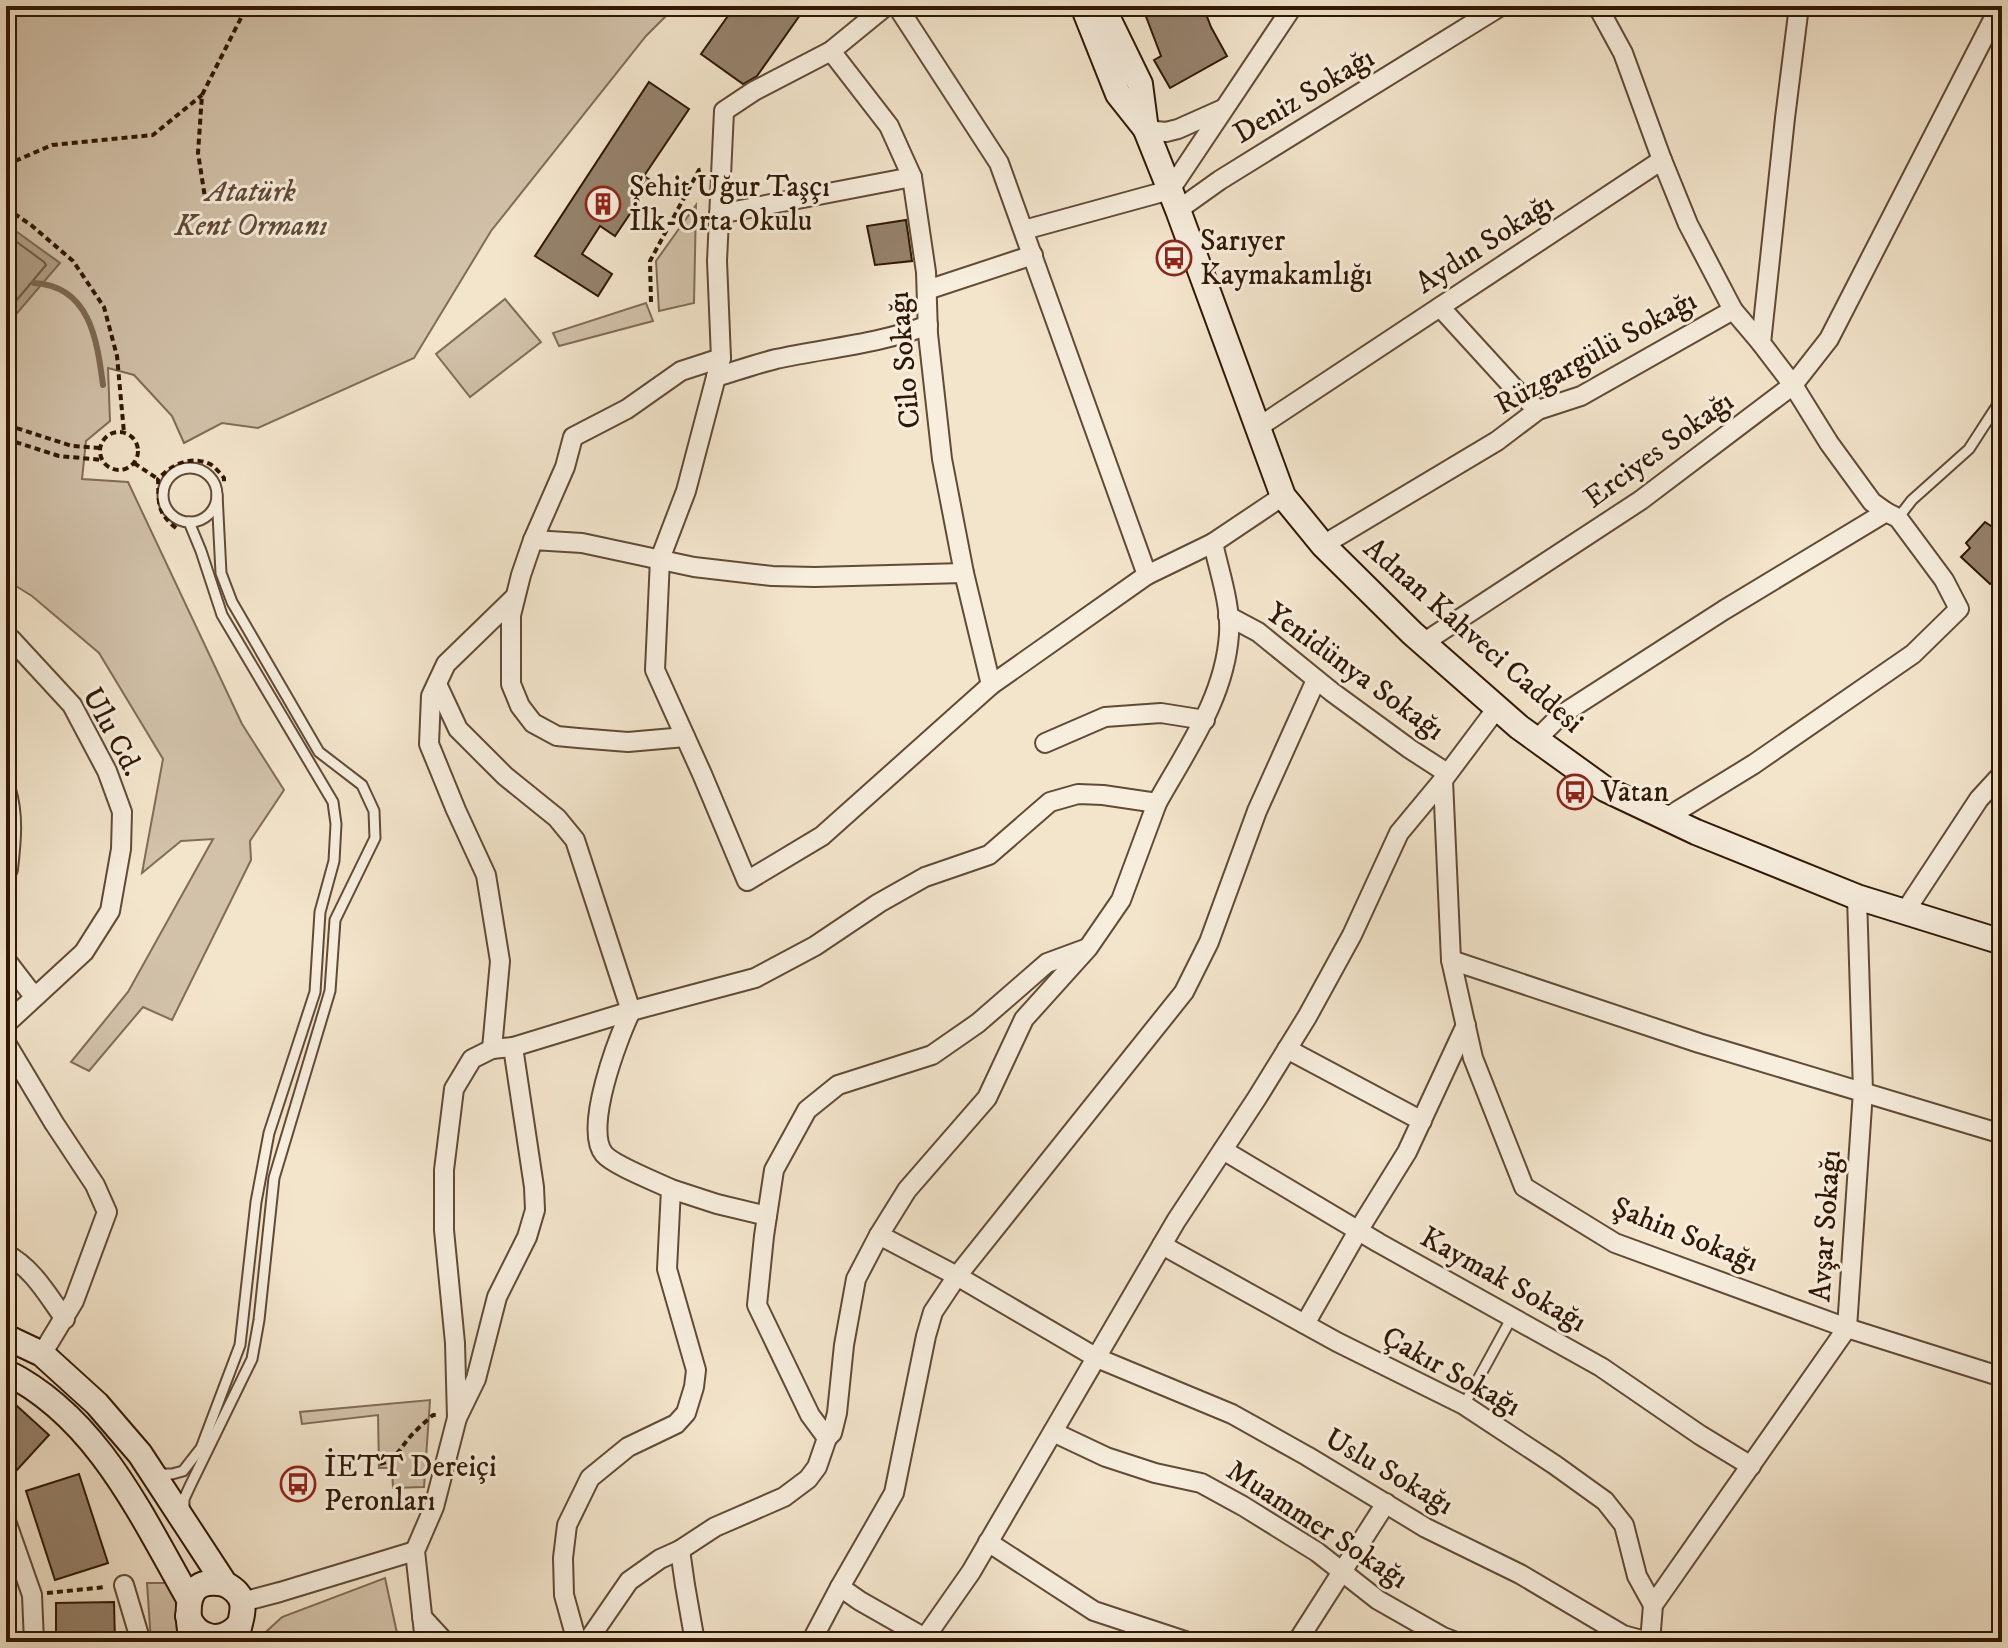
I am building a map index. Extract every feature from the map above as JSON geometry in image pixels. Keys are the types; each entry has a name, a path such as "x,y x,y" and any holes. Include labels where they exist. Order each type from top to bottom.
{"main road":[{"name":"Adnan Kahveci Caddesi","path":"1083,6 1118,94 1146,130"},
{"name":"Adnan Kahveci Caddesi","path":"1102,6 1140,84 1146,130 1283,496 1323,545 1423,643 1497,708 1605,789 1696,832 1857,897 1997,941"},
{"path":"6,1337 42,1354 97,1404 140,1454 225,1584"},
{"path":"6,1372 55,1403 90,1438 127,1492 188,1608 191,1625 197,1632 214,1638 237,1634 242,1619 242,1602 233,1588 225,1584 200,1586 188,1608 192,1642"}],"street":[{"path":"886,6 831,51 754,91 724,111 717,261 721,358 686,491 660,559 655,670 747,881 822,836 991,685 1147,575 1213,543 1283,496"},
{"path":"897,6 999,163 1147,575"},
{"path":"1024,230 1174,200 1223,109 1293,6"},
{"name":"Deniz Sokağı","path":"1174,200 1220,180 1501,6"},
{"path":"1593,6 1599,9 1623,53 1688,224 1733,310 1793,385 1829,443 1872,502 1892,515 1944,580 1959,609 1913,654 1754,764 1666,818"},
{"path":"1761,343 1799,6"},
{"name":"Erciyes Sokağı","path":"1423,643 1641,500 1793,385 1829,339 2000,6"},
{"name":"Cilo Sokağı","path":"831,51 889,126 912,177 926,272 928,325 942,459 964,573 991,685"},
{"path":"1146,130 1166,132 1178,129 1223,109"},
{"name":"Aydın Sokağı","path":"1257,428 1662,160"},
{"path":"719,214 912,177"},
{"path":"927,290 1033,255"},
{"path":"1440,307 1538,410"},
{"name":"Rüzgargülü Sokağı","path":"1323,545 1497,441 1538,410 1581,396 1733,310"},
{"path":"716,377 775,360 875,340 928,325"},
{"path":"685,737 628,742 578,738 557,736 533,723 520,706 511,684 511,615 533,540 565,467 573,437 627,409 681,371 721,358"},
{"path":"1536,740 1561,715 1724,610 1892,515"},
{"path":"533,540 582,543 729,572 772,576 964,573"},
{"path":"587,1642 629,1581 715,1527 784,1497 808,1479 817,1467 837,1413 844,1345 856,1279 907,1190 987,1098 1024,1019 1088,948 1121,900 1157,803 1205,720 1221,679 1229,634 1213,543"},
{"path":"492,1049 500,961 486,875 429,744 431,696 446,664 516,596"},
{"name":"Yenidünya Sokağı","path":"1228,616 1258,632 1316,680 1445,776"},
{"name":"Ulu Cd.","path":"6,636 72,705 107,771 122,812 121,849 110,911 84,952 6,1024"},
{"path":"811,1642 894,1493 933,1312 957,1276 1184,992 1209,942 1257,811 1316,680"},
{"path":"437,684 458,729 505,776 557,818 575,840 631,1011 606,1074 596,1133 604,1154 671,1189 767,1216"},
{"path":"840,1587 924,1640 971,1572 1162,1245 1307,1017 1352,935 1399,833 1497,708"},
{"path":"1045,743 1105,717 1161,713 1205,720"},
{"path":"1904,913 1979,799 2002,774"},
{"name":"Şahin Sokağı","path":"1445,776 1451,960 1473,1058 1524,1187 1615,1243 1847,1328 2002,1377"},
{"path":"6,790 13,831 8,844 6,873"},
{"path":"457,1418 455,1343 444,1230 444,1170 454,1089 472,1059 492,1049 513,1047 755,978 815,946 879,903 925,877 989,855 1050,802 1078,794 1157,803"},
{"name":"Avşar Sokağı","path":"1653,1605 1847,1328 1863,1091 1857,897"},
{"path":"827,1438 810,1415 757,1305 774,1170 807,1110 838,1085 932,1055 978,1023 1047,963 1088,948"},
{"path":"6,960 29,990 37,995"},
{"path":"1451,960 1699,1043 2002,1134"},
{"path":"1305,1324 1407,1152 1466,1025"},
{"path":"6,1043 95,1185 107,1212 74,1301 42,1354"},
{"path":"425,1642 415,1551 434,1507 457,1418 476,1379 497,1297 527,1237 535,1210 513,1047"},
{"path":"1287,1049 1422,1121"},
{"name":"Kaymak Sokağı","path":"1223,1150 1358,1231 1601,1367 1751,1466"},
{"path":"577,1642 564,1595 563,1558 567,1525 590,1478 628,1447 676,1424 686,1413 694,1387 696,1370 667,1269 671,1189"},
{"name":"Uslu Sokağı","path":"879,1235 957,1276 1097,1358 1232,1414 1426,1528 1520,1574 1623,1635 1649,1642"},
{"name":"Çakır Sokağı","path":"1162,1245 1337,1342 1464,1405 1605,1501 1624,1525 1637,1576 1653,1605"},
{"path":"6,1254 38,1280 65,1319"},
{"name":"Muammer Sokağı","path":"1053,1432 1106,1457 1155,1473 1201,1483 1317,1552 1378,1600 1456,1642"},
{"path":"1297,1642 1386,1503"},
{"path":"6,1521 32,1595 34,1642"},
{"path":"988,1542 1094,1611 1188,1642"},
{"path":"680,1550 695,1642"},
{"path":"242,1602 415,1551"},
{"path":"124,1585 141,1642"},
{"path":"1649,1642 1653,1605"},
{"path":"422,1617 445,1642"}],"lane":[{"path":"1892,515 1969,449 2002,398"},
{"path":"182,1520 184,1499 252,1359 274,1178 330,991 335,920 375,838 374,811 362,785 319,752 232,602 221,573 221,493 203,471 184,468 169,478 165,485 164,502 173,516 189,522 197,521 212,511 221,493"},
{"path":"153,1474 183,1471 201,1448 240,1345 256,1202 269,1133 315,992 320,912 334,861 336,824 333,802 222,615 189,522"},
{"path":"1997,941 2002,914"},
{"path":"1464,1405 1512,1317"}],"path":[{"path":"206,204 198,153 202,95 247,6"},
{"path":"6,165 52,145 153,135 202,95"},
{"path":"651,302 650,261 699,170 721,166"},
{"path":"6,208 73,261 104,307 117,356 124,433"},
{"path":"6,425 72,446 101,448"},
{"path":"124,433 137,445 138,451 134,463 118,469 103,460 102,442 111,434 124,433"},
{"path":"6,439 59,456 103,460"},
{"path":"181,531 162,516 159,506 158,479 168,467 186,461 212,465 224,478 221,493"},
{"path":"134,463 158,479"},
{"path":"380,1464 397,1456 408,1439 433,1415 457,1418"},
{"path":"32,1595 124,1585"}],"green space":[{"name":"Atatürk Kent Ormanı","path":"6,6 676,6 646,36 491,231 414,358 258,428 222,423 184,443 172,416 134,375 108,368 110,421 86,441 82,479 128,482 242,724 284,790 250,841 251,860 172,1020 143,1007 89,1071 71,1062 128,992 213,839 181,841 142,873 163,759 99,653 32,596 6,580"},
{"path":"696,205 694,303 659,311 656,261"},
{"path":"505,299 541,342 470,397 436,354"},
{"path":"646,303 653,321 559,346 553,333"},
{"path":"430,1400 424,1487 393,1488 392,1468 379,1468 378,1415 302,1424 300,1412"},
{"path":"385,1578 399,1642 255,1642 282,1617"},
{"path":"147,1583 174,1583 186,1642 151,1642"}],"water":[{"path":"6,224 60,263 6,326"}],"building":[{"path":"735,6 787,6 800,15 757,76 743,84 701,54"},
{"path":"1142,6 1203,6 1227,56 1170,88 1154,60 1161,56"},
{"name":"Şehit Uğur Taşçı İlk-Orta Okulu","path":"649,82 689,109 644,176 652,181 615,236 600,226 582,254 612,274 598,296 535,256"},
{"path":"906,220 912,261 875,265 867,226"},
{"path":"2002,511 2002,575 1990,584 1961,557 1970,548 1966,543 1985,522 1991,526"},
{"path":"6,1396 49,1435 6,1482"},
{"path":"79,1474 108,1563 55,1580 26,1491"},
{"path":"114,1602 115,1642 56,1642 56,1603"}],"waterway":[{"path":"34,283 53,286 79,305 98,350 103,385"}],"place":[{"name":"Şehit Uğur Taşçı İlk-Orta Okulu","path":"603,204"},
{"name":"Sarıyer Kaymakamlığı","path":"1174,258"},
{"name":"Vatan","path":"1575,792"},
{"name":"İETT Dereiçi Peronları","path":"298,1484"}]}
